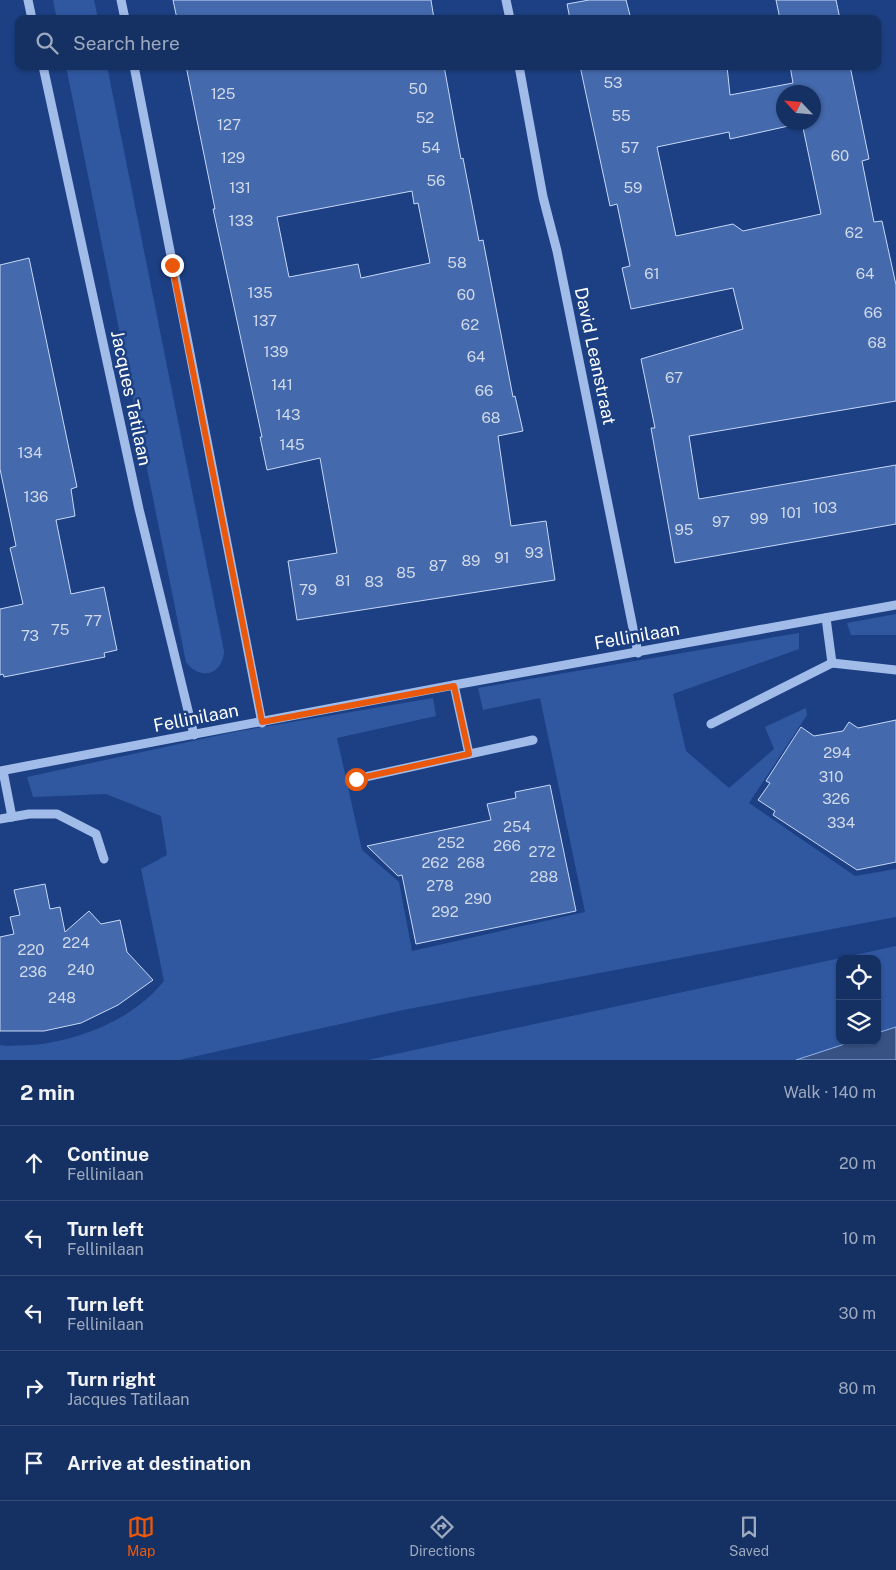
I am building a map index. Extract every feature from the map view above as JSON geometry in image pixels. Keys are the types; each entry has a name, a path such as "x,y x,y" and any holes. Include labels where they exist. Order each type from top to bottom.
{"street":[{"path":"28,0 31,15"},
{"path":"121,0 124,15"},
{"path":"506,0 509,15"},
{"name":"Jacques Tatilaan","path":"44,70 139,508 194,735"},
{"path":"135,70 262,722"},
{"name":"David Leanstraat","path":"520,70 543,197 561,270 638,652"},
{"name":"Fellinilaan","path":"12,817 1,771 896,605"},
{"path":"826,618 832,663"},
{"path":"711,724 832,663 896,670"},
{"path":"454,686 469,754"},
{"path":"356,779 533,740"},
{"path":"0,819 29,814 56,814 96,834 104,859"}],"shaded area":[{"path":"53,0 94,0 97,15 56,15"},
{"path":"67,70 108,70 224,651 220,666 210,673 198,672 186,662"},
{"path":"896,614 896,635 851,635 847,623"},
{"path":"799,633 799,649 673,694 686,751 729,788 774,749 765,727 806,708 807,715 749,803 855,876 896,869 896,917 403,1010 179,1060 0,1060 0,1045 38,1045 48,1043 81,1035 112,1022 140,1004 164,981 141,869 167,855 161,816 106,794 33,797 27,777 234,732 433,698 436,716 337,738 362,850 399,882 412,951 585,912 540,698 483,710 478,688"},
{"path":"896,946 896,1027 881,1032 881,955 854,955"},
{"path":"836,959 836,1045 842,1045 796,1060 368,1060"},
{"path":"896,1027 896,1060 796,1060 842,1045 881,1045 881,1032"}],"building":[{"path":"173,0 431,0 433,15 176,15"},
{"path":"589,0 626,0 630,15 569,15 567,4"},
{"path":"776,0 836,0 839,15 779,15"},
{"path":"187,70 445,70 461,159 463,158 479,241 483,240 513,397 515,396 523,431 498,436 511,526 546,521 555,580 297,620 288,561 337,553 320,458 267,470 260,437 262,437 213,209 215,209","holes":["412,191 414,204 418,203 430,263 361,278 358,264 289,277 277,217"]},
{"path":"581,70 727,70 730,95 776,86 776,129 730,139 729,132 657,147 676,236 733,224 743,231 821,214 803,130 821,130 821,85 782,85 793,83 791,70 851,70 869,159 862,161 874,222 882,221 896,285 896,401 689,436 699,499 896,465 896,524 675,563 651,428 655,428 641,359 743,329 733,288 631,309 622,268 630,266 617,204 610,206"},
{"path":"29,258 77,487 71,489 75,516 56,520 71,594 104,587 117,650 104,653 105,657 4,677 3,674 0,675 0,609 23,604 10,548 16,546 0,469 0,265"},
{"path":"896,720 896,862 857,870 773,815 775,811 758,800 770,783 766,781 801,727 814,736 843,731 849,722 858,728"},
{"path":"550,785 576,911 416,944 402,875 398,876 367,846 491,820 487,804 516,798 515,792"},
{"path":"45,884 50,909 60,907 65,932 89,911 101,924 120,920 127,952 153,980 118,1005 81,1023 44,1031 0,1031 0,937 14,934 10,917 20,915 14,890"}],"route":[{"path":"172,265 262,722 454,686 469,754 356,779"}]}
